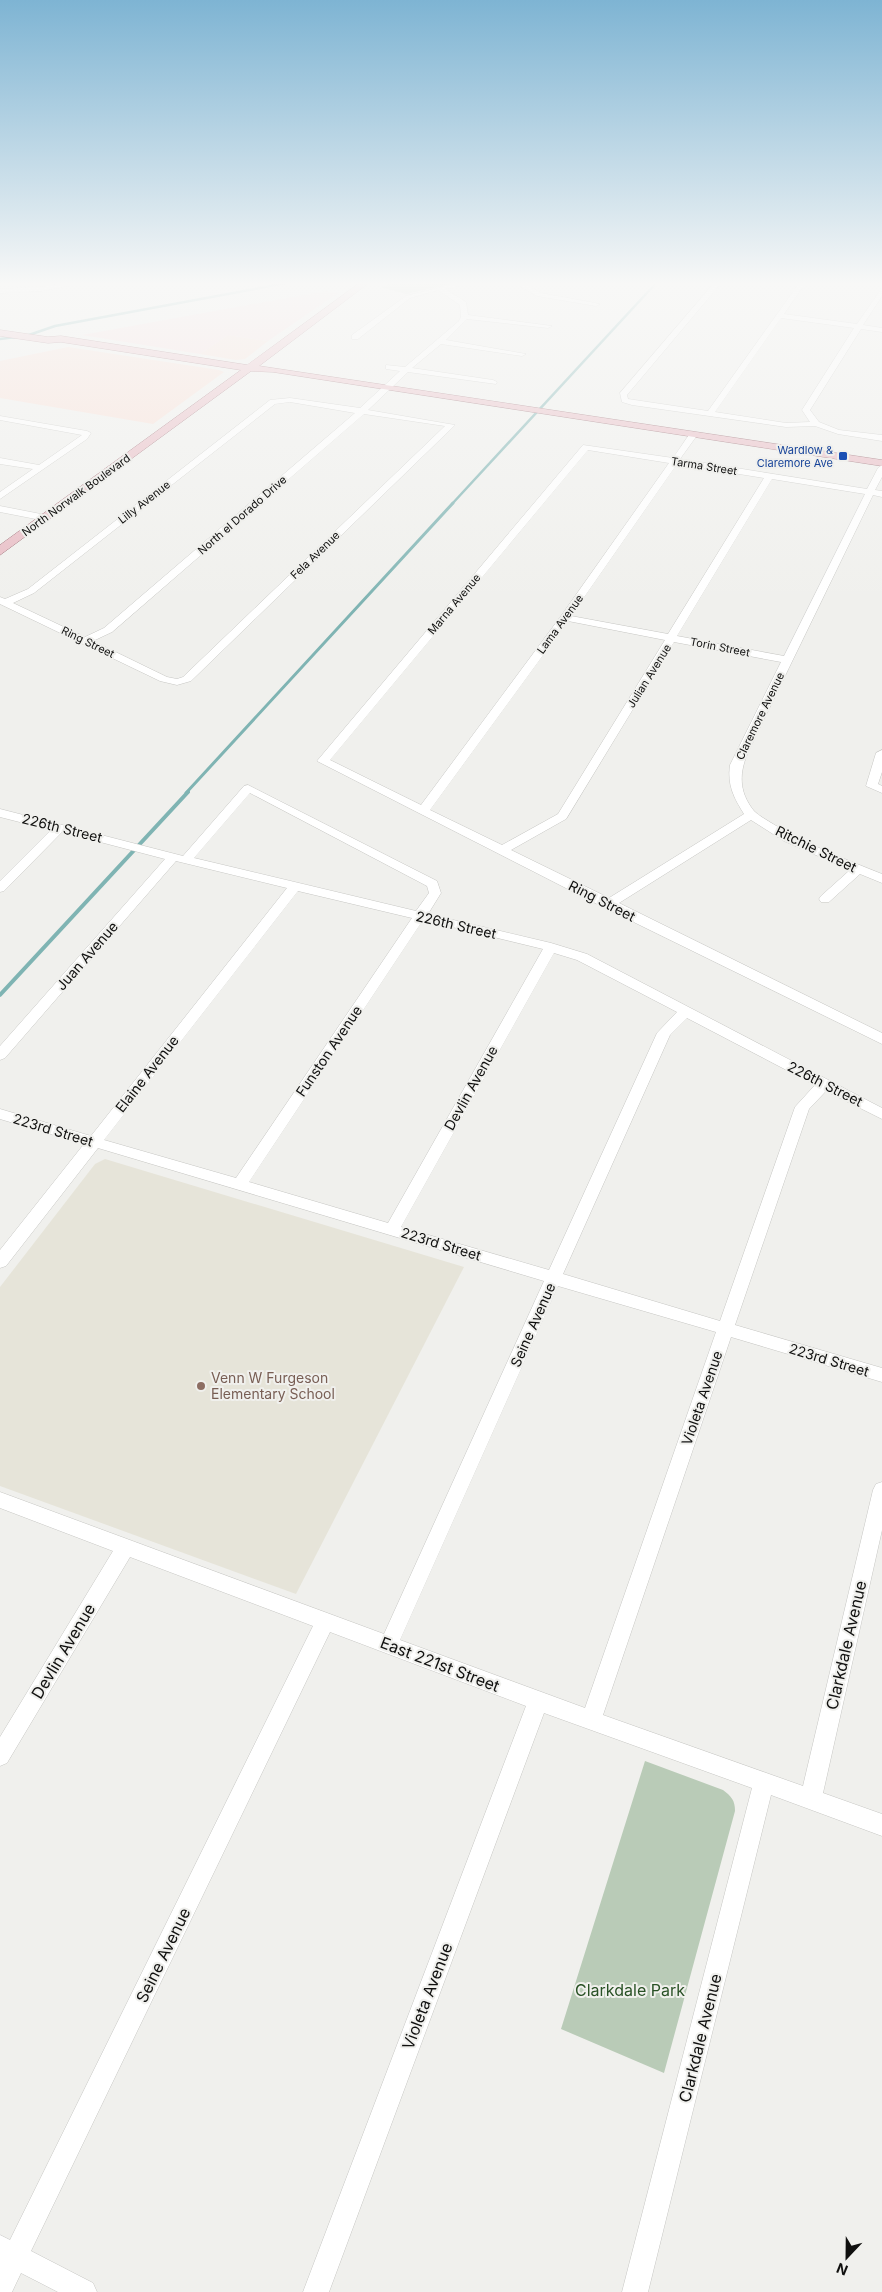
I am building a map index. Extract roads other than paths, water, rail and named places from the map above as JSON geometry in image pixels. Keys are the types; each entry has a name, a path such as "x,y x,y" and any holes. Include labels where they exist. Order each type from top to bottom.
{"main road":[{"name":"North Norwalk Boulevard","path":"0,551 221,389"},
{"path":"400,389 882,468"},
{"path":"692,437 882,463"}],"street":[{"name":"North el Dorado Drive","path":"86,642 108,630 387,389"},
{"path":"628,389 623,395 625,400 786,425 816,424 838,432 882,438"},
{"path":"710,414 728,389"},
{"path":"816,424 806,410 820,389"},
{"name":"Lilly Avenue","path":"3,601 31,591 273,402 280,400 362,411"},
{"name":"Fela Avenue","path":"177,682 187,679 451,425 362,411"},
{"path":"0,418 87,433 0,496"},
{"name":"Lama Avenue","path":"423,811 565,618 692,437"},
{"name":"Tarma Street","path":"586,447 882,494"},
{"name":"Marna Avenue","path":"323,761 586,447"},
{"path":"0,461 41,468"},
{"name":"Claremore Avenue","path":"751,815 739,797 734,777 736,765 882,468"},
{"name":"Julian Avenue","path":"502,850 562,816 770,476"},
{"path":"0,509 46,518"},
{"name":"Ring Street","path":"3,601 164,679 177,682"},
{"name":"Torin Street","path":"565,618 788,660"},
{"path":"882,753 872,786 882,790"},
{"name":"Ring Street","path":"323,761 882,1039"},
{"name":"Juan Avenue","path":"0,1055 180,858 248,788 433,884 435,892 419,916"},
{"name":"226th Street","path":"0,813 551,947 600,966 882,1114"},
{"path":"608,904 751,815"},
{"name":"Ritchie Street","path":"751,815 788,838 882,879"},
{"path":"0,888 60,827"},
{"path":"825,899 858,869"},
{"name":"Elaine Avenue","path":"0,1262 295,886"},
{"name":"Funston Avenue","path":"239,1185 419,916"},
{"name":"Devlin Avenue","path":"392,1229 551,947"},
{"name":"Seine Avenue","path":"389,1644 664,1033 685,1012"},
{"name":"Violeta Avenue","path":"591,1720 802,1107 825,1084"},
{"name":"223rd Street","path":"0,1114 882,1375"},
{"name":"Clarkdale Avenue","path":"811,1799 882,1490"},
{"name":"East 221st Street","path":"0,1500 538,1701 882,1825"},
{"name":"Devlin Avenue","path":"0,1756 126,1546"},
{"name":"Seine Avenue","path":"0,2288 8,2252 326,1621"},
{"name":"Violeta Avenue","path":"316,2292 538,1701"},
{"name":"Clarkdale Avenue","path":"635,2292 764,1783"},
{"path":"8,2252 84,2292"}],"waterway":[{"path":"452,504 558,389"},
{"path":"186,793 453,503"},
{"path":"0,995 188,792"}],"place":[{"name":"Wardlow & Claremore Ave","path":"843,456"},
{"name":"Venn W Furgeson Elementary School","path":"201,1386"}],"park label":[{"name":"Clarkdale Park","path":"630,1990"}]}
